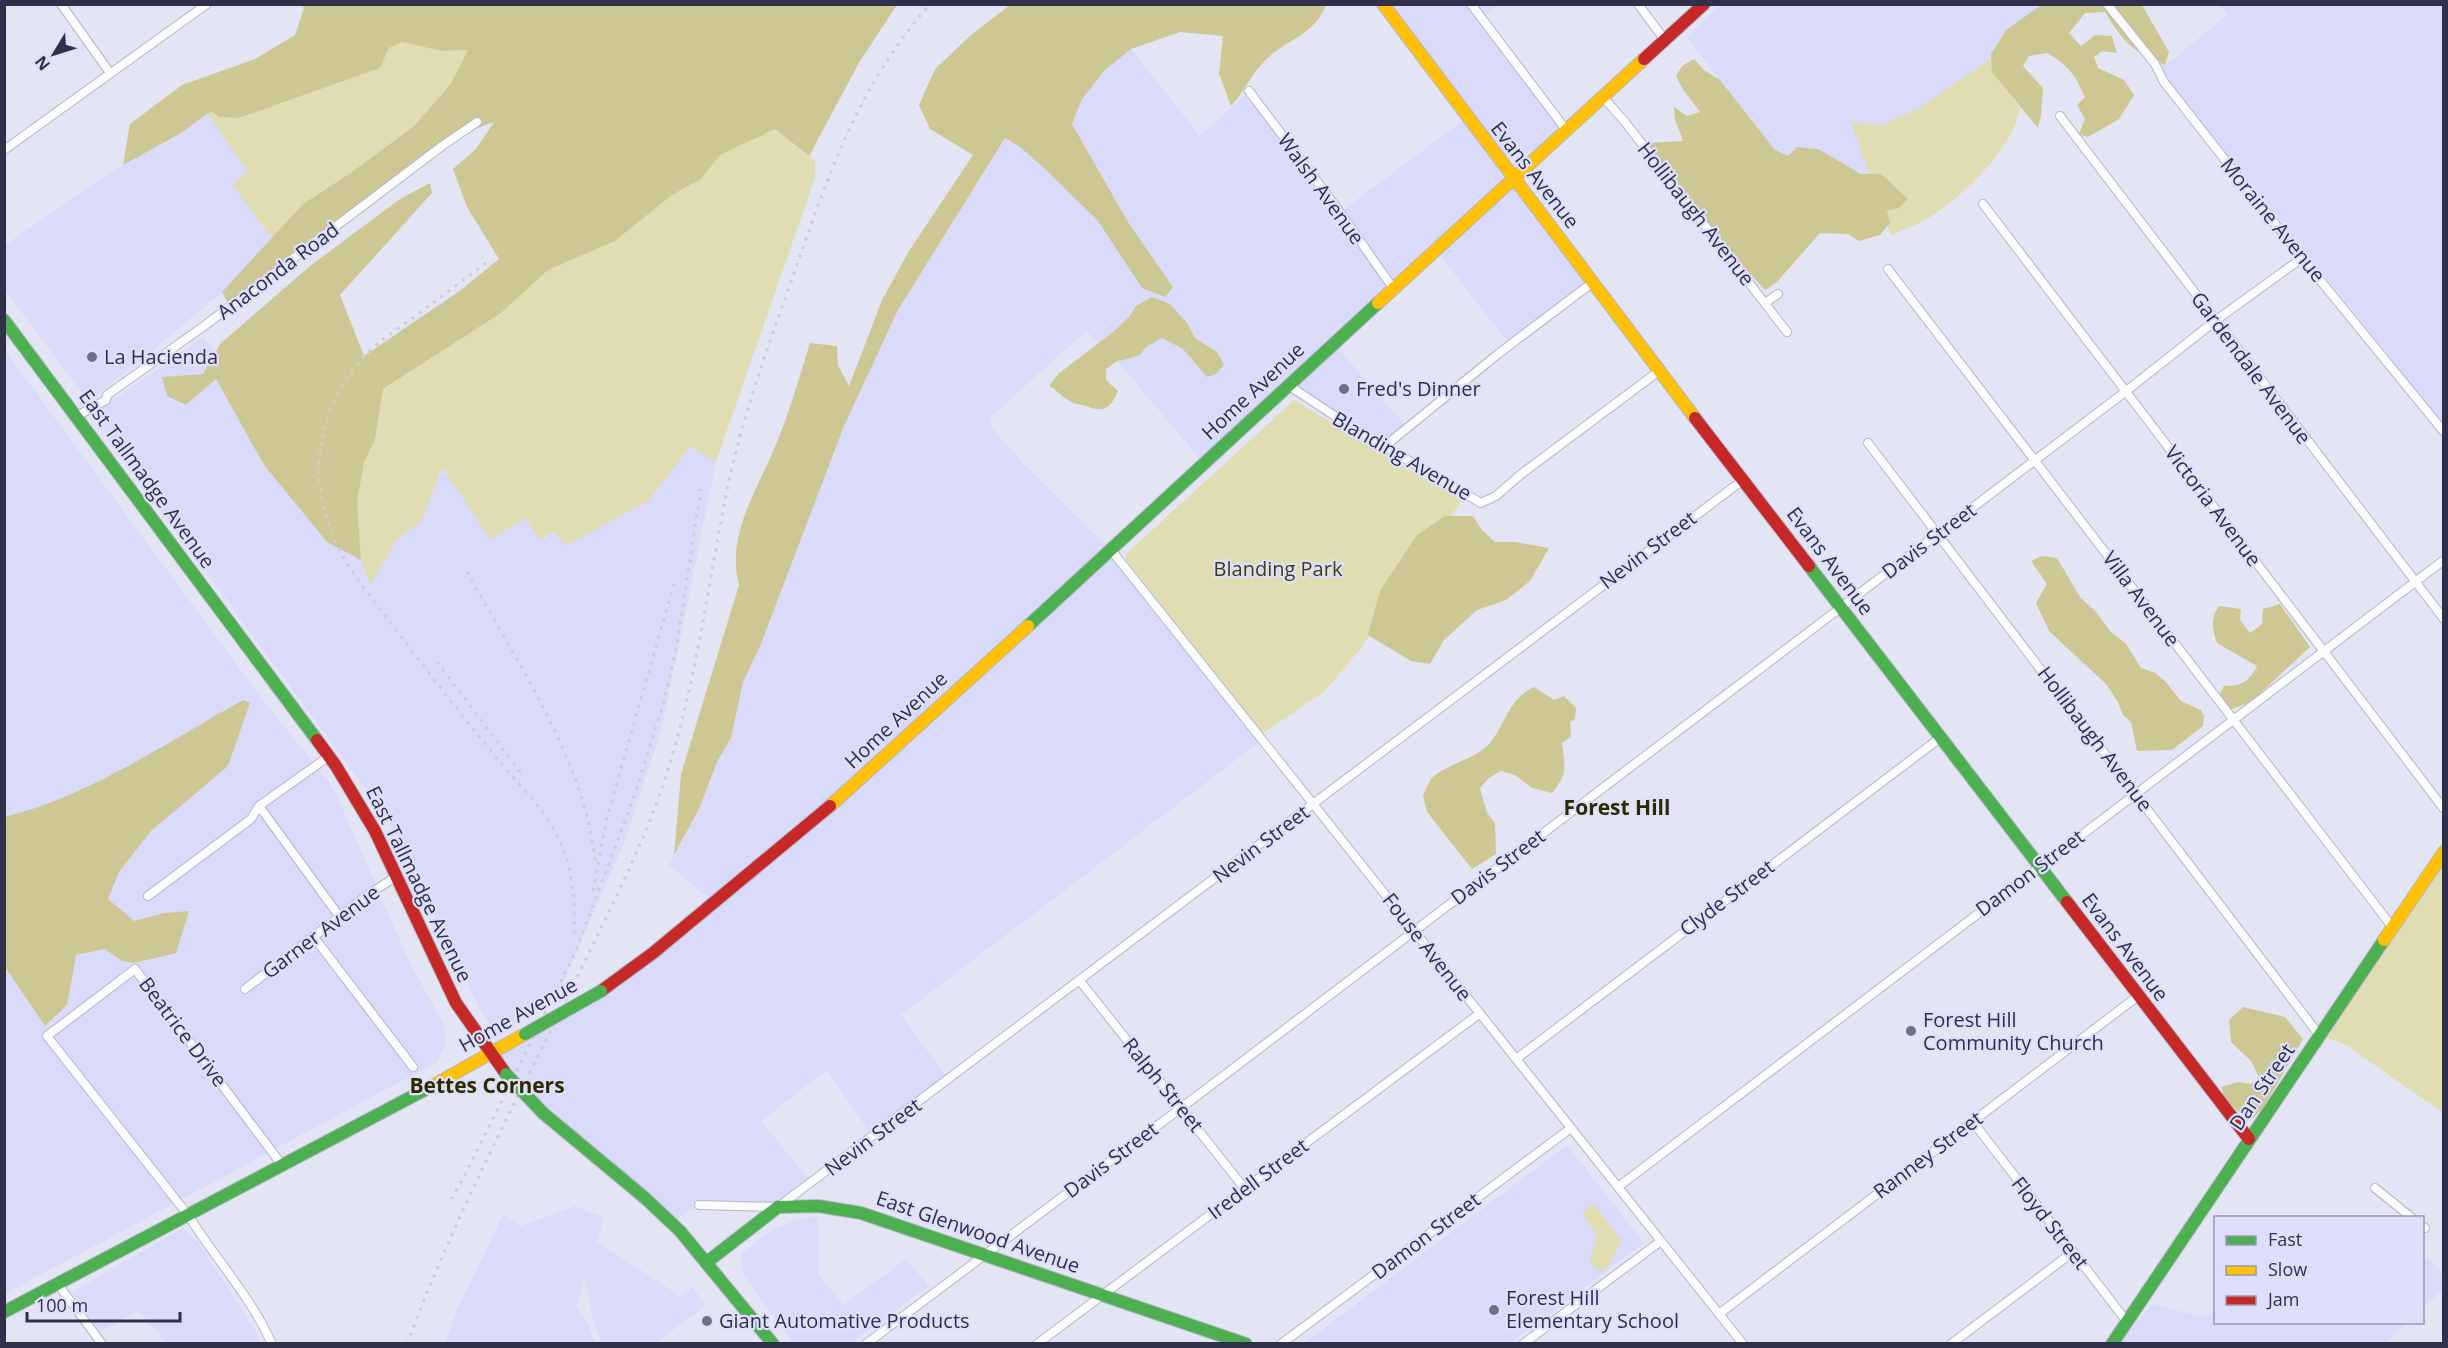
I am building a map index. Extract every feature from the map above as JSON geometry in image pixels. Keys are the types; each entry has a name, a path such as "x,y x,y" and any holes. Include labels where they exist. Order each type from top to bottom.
{"street":[{"path":"61,4 110,73"},
{"path":"4,150 207,4"},
{"name":"Evans Avenue","path":"1383,4 1592,284 2249,1139"},
{"path":"1470,4 1566,131"},
{"path":"1638,4 1664,39"},
{"name":"Home Avenue","path":"4,1312 491,1055 601,991 652,953 840,798 1704,4"},
{"name":"Moraine Avenue","path":"2107,4 2155,64 2164,82 2302,258 2444,432"},
{"name":"Walsh Avenue","path":"1249,91 1334,204 1393,288"},
{"name":"Hollibaugh Avenue","path":"1603,97 1625,122 1787,332"},
{"name":"Gardendale Avenue","path":"2060,116 2444,619"},
{"name":"Anaconda Road","path":"77,416 106,400 107,395 204,326 477,122"},
{"name":"Victoria Avenue","path":"1983,204 2444,809"},
{"name":"Davis Street","path":"866,1344 1414,932 2216,321 2302,258"},
{"name":"Villa Avenue","path":"1888,269 2231,720 2393,928"},
{"path":"1385,446 1498,354 1592,284"},
{"path":"1765,303 1778,294"},
{"name":"East Tallmadge Avenue","path":"4,320 328,757 375,831 398,876 448,989 468,1024 491,1055 543,1113 645,1198 680,1231 773,1344"},
{"name":"Blanding Avenue","path":"1288,385 1317,406 1481,502 1490,501 1599,414 1659,371"},
{"name":"Hollibaugh Avenue","path":"1868,443 2320,1036"},
{"name":"Nevin Street","path":"778,1207 1743,480"},
{"name":"Fouse Avenue","path":"1111,550 1743,1344"},
{"name":"Damon Street","path":"1618,1186 2444,560"},
{"name":"Clyde Street","path":"1516,1059 1940,738"},
{"path":"148,896 251,819 259,806 328,757"},
{"path":"259,806 339,916"},
{"name":"Dan Street","path":"2112,1344 2444,852"},
{"name":"Garner Avenue","path":"245,989 339,916 398,876"},
{"path":"313,936 413,1067"},
{"name":"Beatrice Drive","path":"188,1215 47,1036 135,969 282,1165"},
{"name":"Ralph Street","path":"1080,981 1245,1189"},
{"name":"Ranney Street","path":"1719,1314 2138,996"},
{"name":"Iredell Street","path":"1037,1344 1479,1014"},
{"name":"Floyd Street","path":"1973,1122 2128,1323"},
{"name":"Damon Street","path":"1281,1344 1571,1128"},
{"path":"2375,1188 2410,1216"},
{"path":"699,1205 778,1207"},
{"name":"East Glenwood Avenue","path":"778,1207 818,1206 861,1213 1246,1344"},
{"path":"706,1262 778,1207"},
{"path":"188,1215 252,1308 272,1344"},
{"path":"1523,1344 1661,1241"},
{"path":"1951,1344 2073,1252"},
{"path":"57,1283 102,1344"}],"shaded area":[{"path":"2043,4 2142,5 2169,52 2165,65 2130,45 2105,12 2085,13 2069,33 2081,46 2095,35 2112,36 2117,53 2102,51 2094,57 2098,68 2124,80 2134,95 2119,119 2088,137 2079,134 2085,119 2077,105 2085,97 2071,72 2048,53 2029,56 2023,66 2043,88 2038,128 1992,72 1991,54 2006,30"},
{"path":"302,5 897,5 860,61 809,156 775,129 720,155 701,179 672,195 615,241 548,270 501,313 383,389 375,440 364,462 357,502 361,560 327,542 264,465 216,379 186,405 167,396 162,377 203,374 220,344 310,266 400,199 430,183 432,193 340,295 364,356 461,290 499,259 467,207 453,169 476,149 494,122 445,140 228,303 222,292 303,204 352,172 414,126 450,85 468,50 441,51 402,42 389,48 380,68 239,118 220,117 211,111 181,133 123,165 130,124 182,85 255,59 295,35 304,8"},
{"path":"1010,5 1326,5 1313,25 1262,64 1231,106 1219,74 1223,36 1180,32 1131,49 1105,70 1082,99 1072,124 1128,222 1173,287 1165,297 1142,288 1098,221 1044,168 1020,147 1005,138 898,310 844,426 761,644 743,682 731,738 718,760 699,809 674,855 681,774 739,585 736,549 740,532 794,396 810,343 837,346 838,365 849,386 882,300 909,251 973,155 930,129 919,105 935,69 971,35"},
{"path":"1392,5 1498,5 1478,22 1561,128 1523,158 1506,155 1493,147"},
{"path":"1721,5 2043,5 2006,30 1991,54 1992,58 1919,108 1881,125 1852,122 1869,174 1861,174 1818,149 1788,156 1775,150 1687,37"},
{"path":"2219,5 2443,5 2443,423 2173,87 2161,69 2227,15"},
{"path":"1131,49 1200,136 1249,91 1340,212 1467,118 1592,283 1510,345 1436,250 1334,344 1407,427 1385,446 1288,386 1206,466 1125,370 1086,331 993,415 990,420 991,427 1021,461 1111,550 1262,740 901,1015 949,1080 873,1137 827,1070 761,1121 812,1183 778,1207 699,1205 671,1222 601,1162 491,1055 574,1007 713,902 669,865 699,809 718,760 731,738 743,682 761,644 844,426 898,310 1005,138 1020,147 1044,168 1098,221 1142,288 1173,286 1128,222 1072,124 1082,99 1105,70"},
{"path":"1694,59 1704,70 1720,80 1775,150 1788,156 1797,147 1818,149 1861,174 1881,174 1908,199 1899,208 1887,211 1890,223 1880,235 1859,241 1848,234 1820,233 1777,282 1765,290 1716,236 1646,143 1683,141 1675,119 1674,107 1687,116 1700,112 1676,76 1682,66"},
{"path":"206,112 249,172 232,184 280,248 88,401 5,290 5,245 101,179"},
{"path":"1152,297 1170,304 1187,323 1195,338 1217,352 1224,365 1216,374 1207,377 1183,349 1162,338 1146,347 1141,354 1117,361 1106,369 1106,380 1118,391 1106,408 1097,409 1072,402 1049,386 1058,374 1113,332 1129,317 1136,306"},
{"path":"203,337 215,351 203,374 162,377 186,405 216,379 264,465 327,542 364,462 644,421 716,462 662,728 625,841 557,996 510,1027 501,1030 491,1026 477,1004 401,843 381,810 94,419 102,408"},
{"path":"4,349 257,692 334,789 409,961 444,1025 446,1044 437,1062 5,1294"},
{"path":"1445,516 1473,516 1482,530 1495,542 1516,542 1549,548 1530,581 1506,600 1477,610 1444,640 1430,664 1411,661 1368,635 1380,591 1416,536"},
{"path":"2042,556 2057,558 2080,597 2096,612 2110,631 2126,644 2141,668 2155,673 2165,681 2181,701 2201,710 2204,716 2203,726 2172,750 2137,751 2131,722 2123,715 2118,702 2106,684 2049,631 2036,603 2047,584 2031,561"},
{"path":"2280,604 2310,647 2251,702 2230,710 2220,693 2224,686 2244,682 2257,666 2217,643 2213,624 2216,610 2219,606 2241,609 2240,620 2250,633 2262,624 2263,609"},
{"path":"1534,687 1554,700 1564,696 1576,708 1575,719 1570,722 1571,737 1562,743 1563,775 1552,793 1532,788 1515,775 1501,771 1489,778 1480,788 1487,813 1495,823 1496,854 1472,869 1427,812 1423,796 1431,779 1437,774 1488,745 1518,698"},
{"path":"243,700 250,703 228,766 151,831 119,872 108,899 134,921 165,913 189,911 176,953 134,963 122,961 105,949 76,955 67,1005 45,1026 5,967 5,817 36,808 97,782"},
{"path":"2243,1007 2285,1017 2303,1039 2263,1108 2248,1120 2225,1099 2221,1087 2238,1082 2251,1084 2259,1077 2251,1061 2231,1042 2229,1020"},
{"path":"1567,1145 1644,1243 1510,1343 1303,1344"},
{"path":"575,1206 604,1217 597,1241 680,1296 692,1287 706,1305 656,1343 602,1343 594,1323 585,1279 576,1307 587,1322 595,1343 445,1343 457,1310 503,1215 521,1226"},
{"path":"818,1217 818,1273 843,1305 906,1259 929,1286 851,1343 793,1343 743,1274 741,1254 772,1230 796,1220"},
{"path":"183,1228 199,1243 255,1330 260,1343 167,1343 138,1311 100,1332 72,1292"},
{"path":"2429,1258 2443,1275 2443,1289 2424,1307 2424,1259"},
{"path":"2152,1304 2203,1317 2214,1313 2214,1324 2406,1324 2385,1343 2121,1343"}],"green space":[{"path":"402,42 441,51 468,50 450,85 414,126 352,172 303,204 280,248 232,185 248,172 207,113 211,110 239,118 380,68 389,48"},
{"path":"1992,58 1992,70 2020,108 2016,123 2008,138 1998,154 1960,195 1928,218 1891,236 1851,122 1881,125 1919,108"},
{"path":"775,129 815,161 815,178 716,462 690,447 648,501 565,546 554,531 541,540 525,519 490,539 442,467 422,521 398,538 370,585 361,560 357,502 364,462 375,440 383,389 501,313 548,270 615,241 672,195 701,179 719,155"},
{"name":"Blanding Park","path":"1294,400 1462,501 1423,554 1361,648 1325,691 1262,734 1126,560 1126,554"},
{"path":"2443,864 2443,1113 2346,1045 2327,1038"},
{"path":"1592,1205 1596,1206 1621,1241 1609,1266 1602,1271 1592,1265 1591,1256 1597,1236 1582,1212"}],"railway":[{"path":"407,1344 464,1208 617,896 657,802 681,726 727,490 747,411 764,359 831,171 846,136 882,68 930,4"},
{"path":"486,263 381,341 355,367 331,408 324,430 319,477 328,523 343,557 414,654 462,716 537,805 556,833 570,872 574,939"},
{"path":"451,1199 575,953 633,800 663,705 677,645 701,489"},
{"path":"467,572 526,675 563,748 578,785 589,823 595,861"},
{"path":"593,891 607,817 674,584"},
{"path":"437,662 524,777"}],"traffic: fast":[{"path":"1028,626 1378,303"},
{"path":"4,320 317,740"},
{"path":"1809,566 2067,902"},
{"path":"2112,1344 2384,940"},
{"path":"525,1034 601,991"},
{"path":"506,1074 543,1113"},
{"path":"4,1312 432,1086"},
{"path":"543,1113 645,1198 680,1231 773,1344"},
{"path":"707,1262 778,1207 818,1206 861,1213 1246,1344"}],"traffic: slow":[{"path":"1383,4 1695,418"},
{"path":"1378,303 1644,59"},
{"path":"830,806 1028,626"},
{"path":"2384,940 2444,852"},
{"path":"432,1086 525,1034"}],"traffic: jam":[{"path":"1644,59 1704,4"},
{"path":"1695,418 1809,566"},
{"path":"317,740 336,766 375,831 456,1003 506,1074"},
{"path":"601,991 653,953 830,806"},
{"path":"2067,902 2249,1139"}],"place":[{"name":"La Hacienda","path":"92,357"},
{"name":"Fred's Dinner","path":"1344,389"},
{"name":"Forest Hill Community Church","path":"1911,1031"},
{"name":"Forest Hill Elementary School","path":"1494,1310"},
{"name":"Giant Automative Products","path":"707,1321"}],"district":[{"name":"Forest Hill","path":"1617,808"},
{"name":"Bettes Corners","path":"487,1086"}]}
